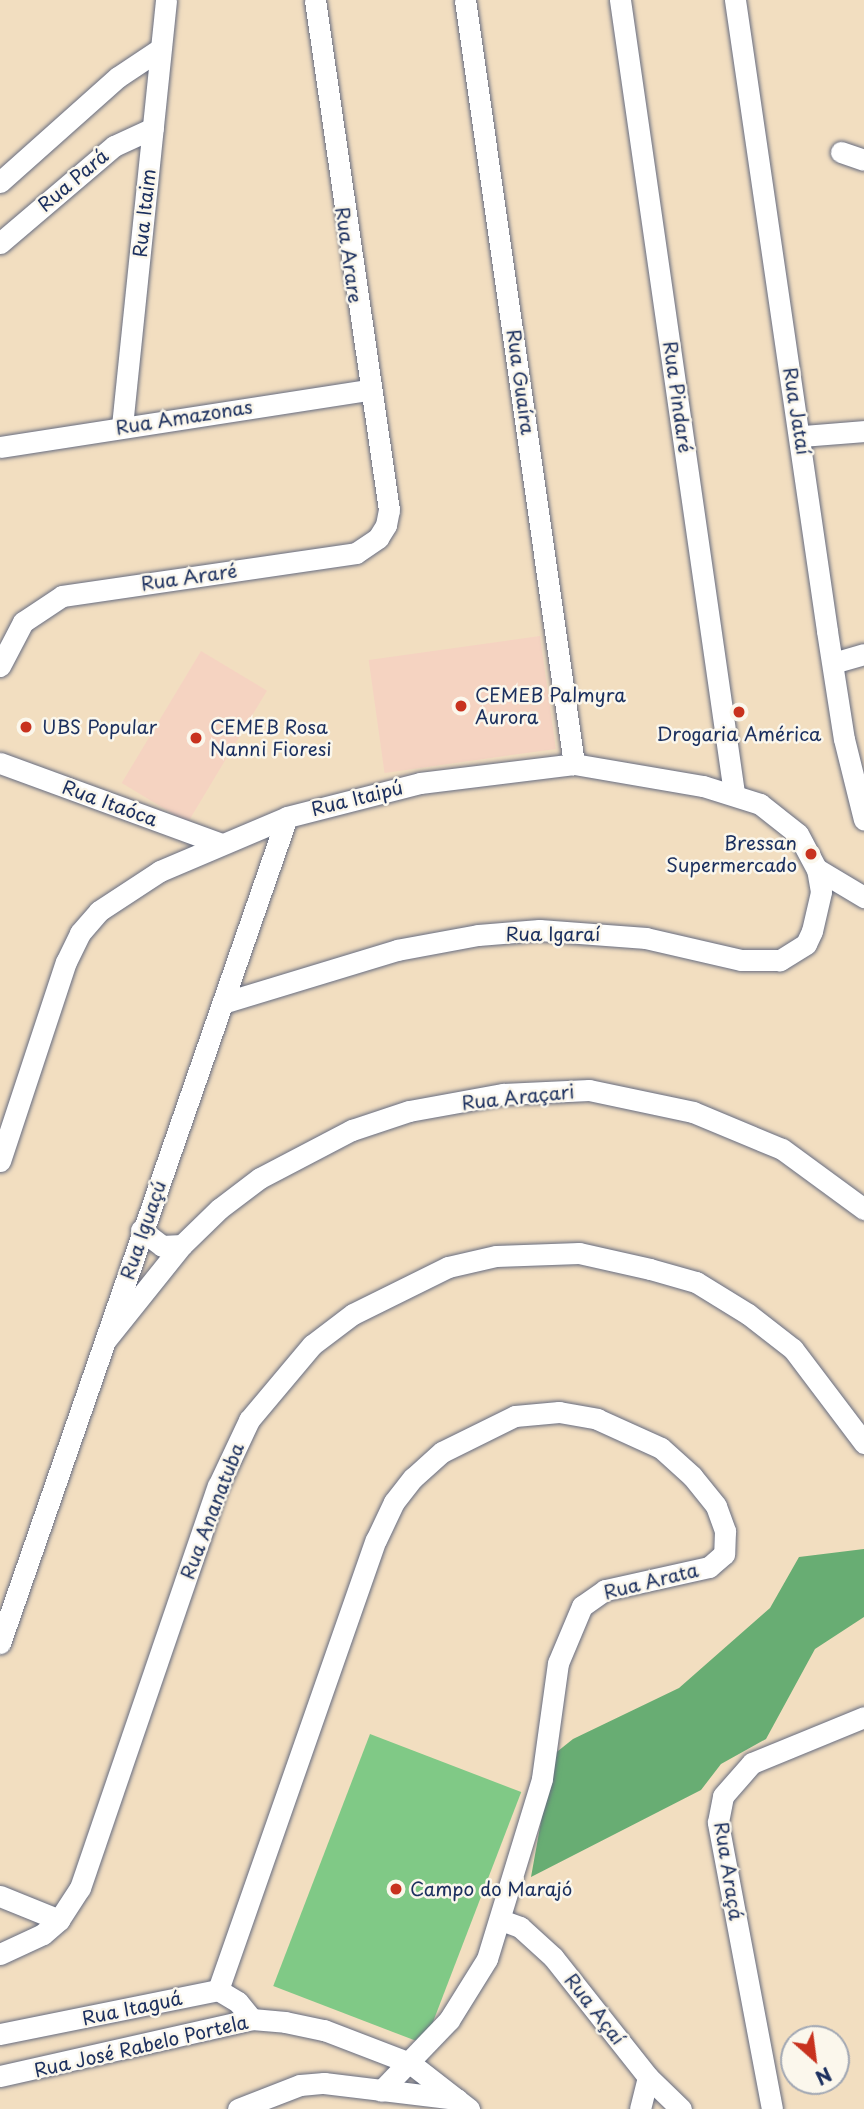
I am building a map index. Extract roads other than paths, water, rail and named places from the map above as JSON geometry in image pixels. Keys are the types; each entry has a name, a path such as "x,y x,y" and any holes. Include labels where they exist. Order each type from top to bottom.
{"street":[{"name":"Rua Itaim","path":"122,426 166,0"},
{"name":"Rua Arare","path":"314,0 368,390 388,510"},
{"name":"Rua Guaíra","path":"465,0 574,764"},
{"name":"Rua Pindaré","path":"620,0 734,793"},
{"name":"Rua Jataí","path":"736,0 802,436 844,739 864,820"},
{"path":"0,182 118,77 160,49"},
{"name":"Rua Pará","path":"0,243 114,146 153,128"},
{"path":"841,152 864,160"},
{"name":"Rua Amazonas","path":"0,447 368,390"},
{"path":"802,436 864,431"},
{"name":"Rua Araré","path":"0,666 23,622 62,596 356,553 378,538 388,510"},
{"path":"833,663 864,654"},
{"name":"Rua Itaóca","path":"0,763 219,843"},
{"name":"Rua Itaipú","path":"0,1161 66,962 80,933 99,911 121,895 219,843 287,817 419,783 574,764 734,793 781,817 798,834 817,869"},
{"name":"Rua Iguaçú","path":"0,1643 141,1230 287,817"},
{"path":"817,869 864,897"},
{"name":"Rua Igaraí","path":"223,1003 397,950 478,935 540,930 646,938 741,960 779,960 806,944 812,931 821,892 817,869"},
{"name":"Rua Araçari","path":"105,1340 182,1245 219,1209 260,1178 352,1130 409,1111 551,1090 642,1098 728,1125 782,1149 864,1209"},
{"path":"141,1230 162,1246 182,1245"},
{"name":"Rua Ananatuba","path":"0,1954 43,1934 59,1920 89,1867 218,1486 249,1420 312,1345 353,1314 449,1267 496,1256 579,1252 626,1263 696,1282 748,1314 793,1349 864,1443"},
{"name":"Rua Arata","path":"218,1990 295,1764 394,1502 442,1452 480,1430 515,1416 559,1412 625,1428 661,1448 692,1476 716,1506 726,1543 716,1564 605,1590 590,1598 575,1617 558,1662 531,1824 501,1920 474,1984 449,2020 382,2091"},
{"name":"Rua Araçá","path":"772,2109 718,1822 723,1796 752,1763 864,1717"},
{"path":"0,1896 59,1920"},
{"name":"Rua Açaí","path":"501,1920 520,1927 553,1957 648,2077 681,2109"},
{"path":"218,1990 238,2002 252,2019"},
{"name":"Rua Itaguá","path":"0,2034 218,1990"},
{"name":"Rua José Rabelo Portela","path":"0,2076 252,2019 324,2030 410,2063 463,2104"},
{"path":"640,2109 648,2077"},
{"path":"238,2109 256,2105 300,2085 324,2083 463,2104"}],"place":[{"name":"CEMEB Palmyra Aurora","path":"461,706"},
{"name":"Drogaria América","path":"739,712"},
{"name":"UBS Popular","path":"26,727"},
{"name":"CEMEB Rosa Nanni Fioresi","path":"196,738"},
{"name":"Bressan Supermercado","path":"811,854"},
{"name":"Campo do Marajó","path":"396,1889"}]}
